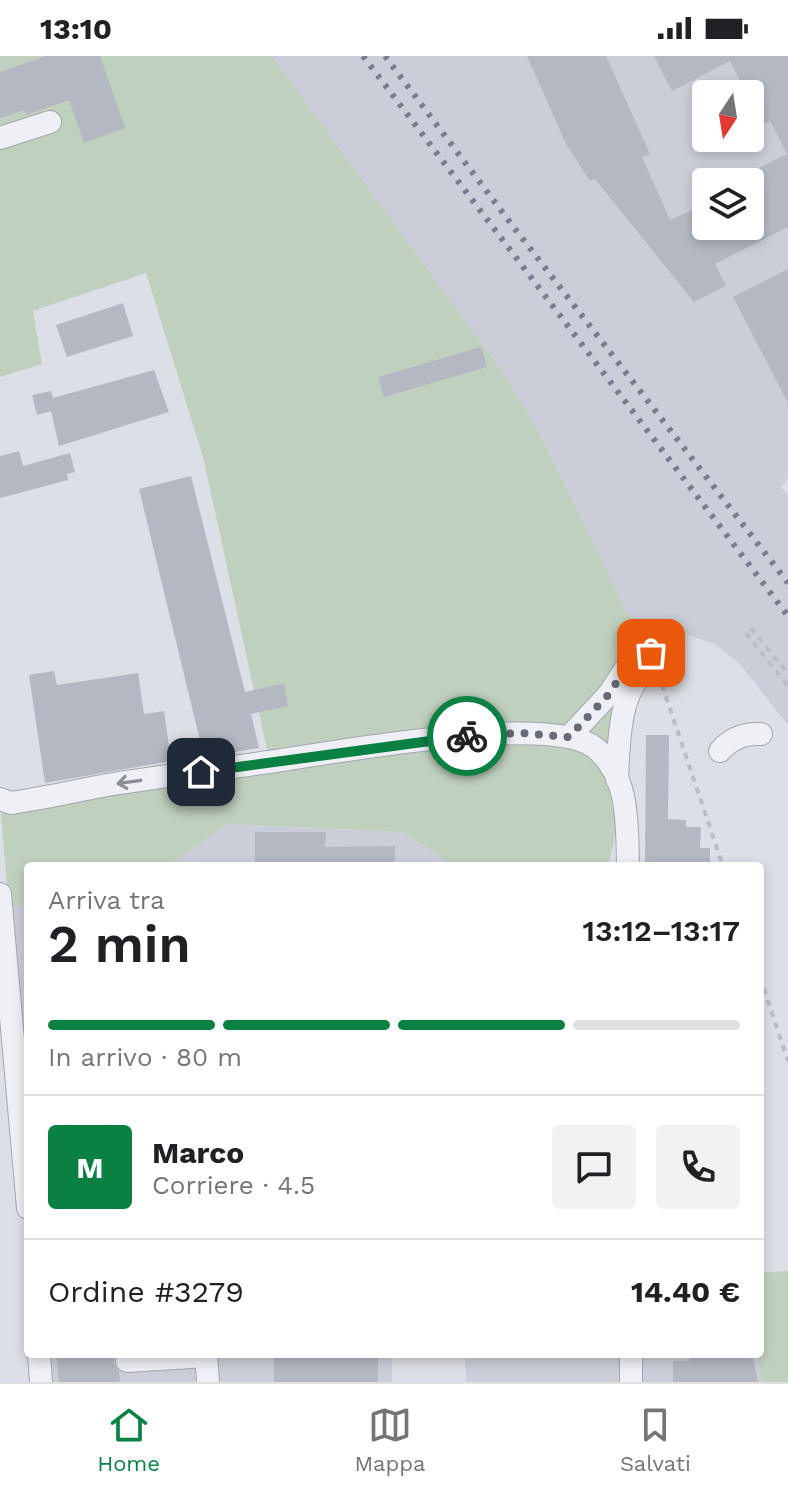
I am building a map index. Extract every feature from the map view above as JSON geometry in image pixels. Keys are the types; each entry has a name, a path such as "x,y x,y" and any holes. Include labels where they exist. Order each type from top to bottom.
{"street":[{"path":"0,138 50,122"},
{"path":"569,737 609,694 628,665 653,659"},
{"path":"617,780 621,721 627,699 653,659"},
{"path":"0,799 11,803 108,785 457,736 520,733 569,737 594,747 617,780 627,811 628,862"},
{"path":"720,751 729,740 751,733 761,734"},
{"path":"0,894 24,1149"},
{"path":"39,1358 41,1382"},
{"path":"127,1361 166,1358"},
{"path":"206,1358 208,1382"},
{"path":"631,1358 631,1382"}],"path":[{"path":"751,628 788,674"},
{"path":"746,633 788,686"},
{"path":"653,659 722,862"},
{"path":"764,989 788,1061"}],"shaded area":[{"path":"272,56 788,56 788,479 781,487 788,495 788,725 739,663 715,644 682,633 660,632 641,642 546,445 509,381"},
{"path":"228,824 403,832 448,862 173,862"},
{"path":"24,904 24,1099 9,908"},
{"path":"48,1358 392,1358 392,1382 51,1382"},
{"path":"465,1358 759,1358 762,1382 466,1382"}],"green space":[{"path":"0,56 272,56 509,381 546,445 641,642 609,862 448,862 403,832 228,824 173,862 24,862 24,904 9,908 0,804 271,768 203,457 146,273 33,311 42,364 0,377"},
{"path":"788,1271 788,1382 762,1382 759,1358 764,1358 764,1273"}],"building":[{"path":"46,56 100,56 125,128 84,143 69,100 26,115 24,110 0,118 0,72"},
{"path":"527,56 606,56 650,154 642,157 670,220 692,210 692,240 762,240 715,264 726,286 694,302 595,179 590,181 566,144"},
{"path":"654,56 788,56 788,227 764,239 764,168 758,168 787,154 770,121 764,124 764,80 740,80 730,61 672,91"},
{"path":"788,269 788,403 733,297"},
{"path":"123,303 133,336 67,357 56,325"},
{"path":"481,347 487,367 384,397 378,377"},
{"path":"154,370 169,412 59,446 51,411 37,415 32,395 51,391 53,398"},
{"path":"19,451 23,466 70,453 75,472 67,474 68,480 0,498 0,456"},
{"path":"191,476 245,692 284,683 288,706 251,714 259,748 204,757 139,489"},
{"path":"54,671 57,685 138,673 144,714 164,711 171,761 45,783 29,675"},
{"path":"646,735 669,735 668,819 686,820 686,827 701,827 700,848 710,848 710,862 645,862"},
{"path":"255,832 326,832 325,847 395,846 395,862 255,862"},
{"path":"56,1358 114,1358 120,1382 59,1382"},
{"path":"274,1358 378,1358 378,1382 274,1382"},
{"path":"690,1358 753,1358 758,1382 673,1382 673,1361 690,1361"}],"railway":[{"path":"363,56 788,616"},
{"path":"385,56 788,583"}],"way so far":[{"path":"467,736 520,733 569,737 609,694 628,665 651,653"}],"route":[{"path":"201,772 467,736"}]}
